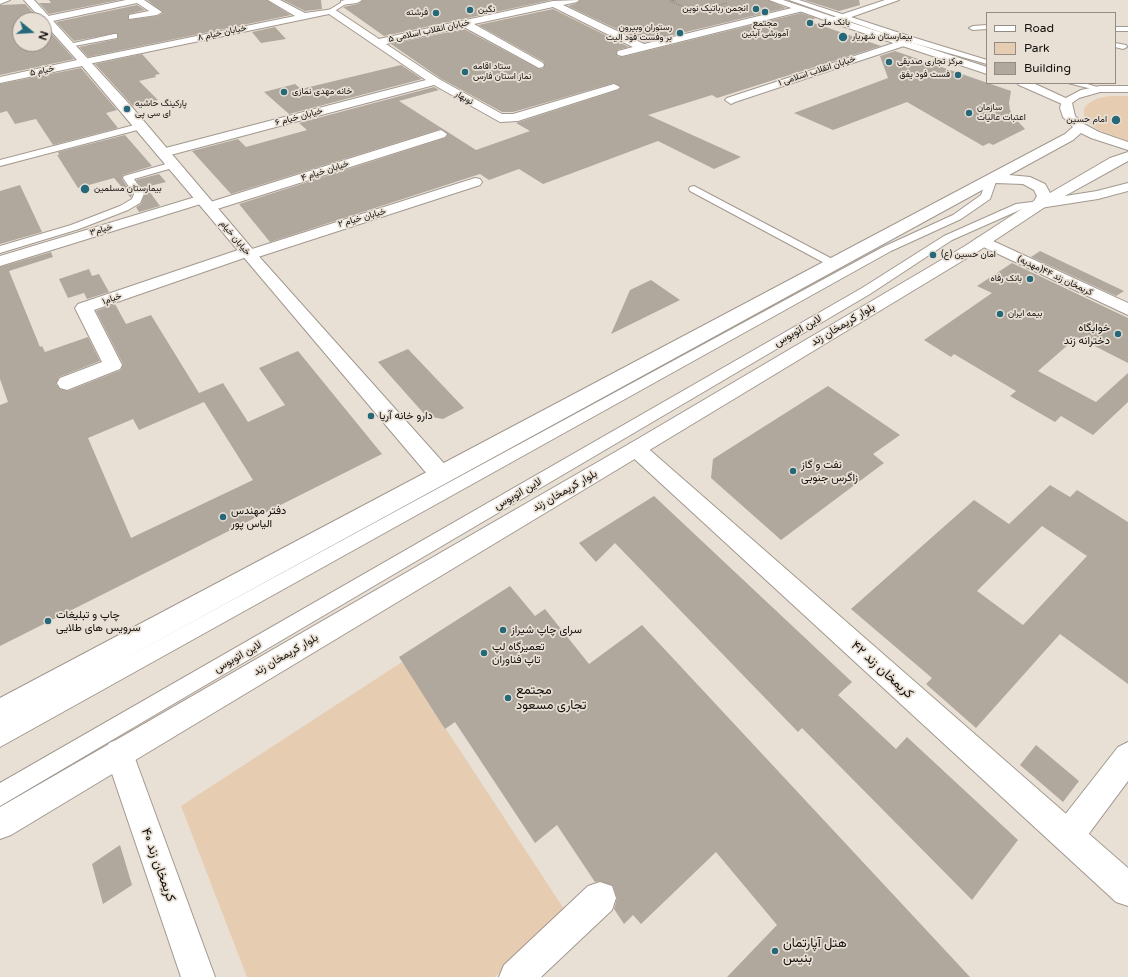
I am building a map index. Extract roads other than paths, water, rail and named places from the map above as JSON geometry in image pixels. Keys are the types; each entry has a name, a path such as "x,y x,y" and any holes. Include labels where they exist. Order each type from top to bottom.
{"street":[{"name":"خیابان خیام","path":"29,0 41,12"},
{"path":"52,18 138,0 157,12 132,17"},
{"path":"273,0 303,16"},
{"name":"خیابان خیام ۸","path":"344,3 357,0"},
{"path":"535,0 550,5 643,48"},
{"name":"خیابان انقلاب اسلامی ۵","path":"379,42 574,0"},
{"path":"837,18 894,0"},
{"path":"785,1 800,9 837,18 903,43 986,71"},
{"path":"622,52 800,9"},
{"name":"خیابان خیام ۸","path":"84,62 331,11"},
{"name":"نوبهار","path":"331,11 435,81 500,118 506,119 614,87"},
{"path":"464,23 539,65"},
{"name":"خیابان خیام","path":"52,24 142,126 248,253 441,475"},
{"name":"خیابان انقلاب اسلامی ۱","path":"732,100 903,43"},
{"name":"۵ خیام","path":"0,80 84,62"},
{"name":"خیابان خیام ۶","path":"163,153 435,81"},
{"path":"1026,84 1066,102"},
{"path":"1066,102 1075,96 1100,86 1128,89"},
{"path":"1066,102 1069,117 1080,128 1128,146"},
{"path":"0,712 992,179 1069,136 1080,128"},
{"name":"خیابان خیام ۴","path":"206,203 441,134"},
{"name":"بلوار کریمخان زند","path":"0,824 636,449 982,241 1040,204 1115,161 1128,156"},
{"path":"992,179 1008,178 1025,180 1040,187 1044,196 1040,204"},
{"name":"خیابان خیام ۲","path":"248,253 360,220 475,182"},
{"path":"1040,204 1098,195 1128,187"},
{"name":"خیام۳","path":"0,261 206,203"},
{"name":"کریمخان زند ۴۴(مهدیه)","path":"982,241 1128,310"},
{"name":"۱خیام","path":"67,383 113,365 84,308 248,253"},
{"name":"کریمخان زند ۴۲","path":"636,449 1128,890"},
{"name":"کریمخان زند ۴۰","path":"119,753 198,977"},
{"path":"1068,836 1128,757"},
{"path":"516,977 600,898"}],"lane":[{"path":"0,2 7,0"},
{"path":"785,1 837,18 986,62"},
{"name":"خیابان خیام ۸","path":"331,11 344,3"},
{"path":"973,28 986,27"},
{"path":"1116,29 1128,29"},
{"path":"69,45 114,36"},
{"path":"1116,45 1123,47"},
{"path":"1081,84 1100,86"},
{"path":"0,163 142,126"},
{"path":"0,250 76,227 124,208 136,201 139,194 128,178 174,165"},
{"path":"0,738 887,249 957,217 986,197 992,179"},
{"path":"694,189 834,264"},
{"name":"لاین اتوبوس","path":"0,795 866,291 948,238 1020,206 1040,204"}],"place":[{"name":"انجمن رباتیک نوين","path":"756,9"},
{"name":"نگین","path":"470,10"},
{"name":"مجتمع آموزشی آبتین","path":"765,12"},
{"name":"فرشته","path":"436,13"},
{"name":"بانک ملی","path":"810,23"},
{"name":"رستوران وبیرون بر وفست فود اِلیت","path":"680,33"},
{"name":"بیمارستان شهریار","path":"843,37"},
{"name":"مرکز تجاری صدیقی","path":"889,62"},
{"name":"ستاد اقامه نماز استان فارس","path":"465,72"},
{"name":"فست فود یفق","path":"958,75"},
{"name":"خانه مهدی نمازی","path":"284,92"},
{"name":"پارکینگ حاشیه ای سی پی","path":"127,109"},
{"name":"سازمان اعتبات عالیات","path":"969,113"},
{"name":"امام حسین","path":"1116,120"},
{"name":"بیمارستان مسلمین","path":"85,189"},
{"name":"امان حسین (ع)","path":"933,255"},
{"name":"بانک رفاه","path":"1030,279"},
{"name":"بیمه ایران","path":"1000,314"},
{"name":"خوابگاه دخترانه زند","path":"1118,334"},
{"name":"دارو خانه آریا","path":"371,416"},
{"name":"نفت و گاز زاگرس جنوبی","path":"793,471"},
{"name":"دفتر مهندس الیاس پور","path":"223,517"},
{"name":"چاپ و تبلیغات سرویس های طلایی","path":"48,621"},
{"name":"سرای چاپ شیراز","path":"503,630"},
{"name":"تعمیرگاه لپ تاپ فناوران","path":"484,653"},
{"name":"مجتمع تجاری مسعود","path":"508,698"},
{"name":"هتل آپارتمان بنیس","path":"775,951"}]}
